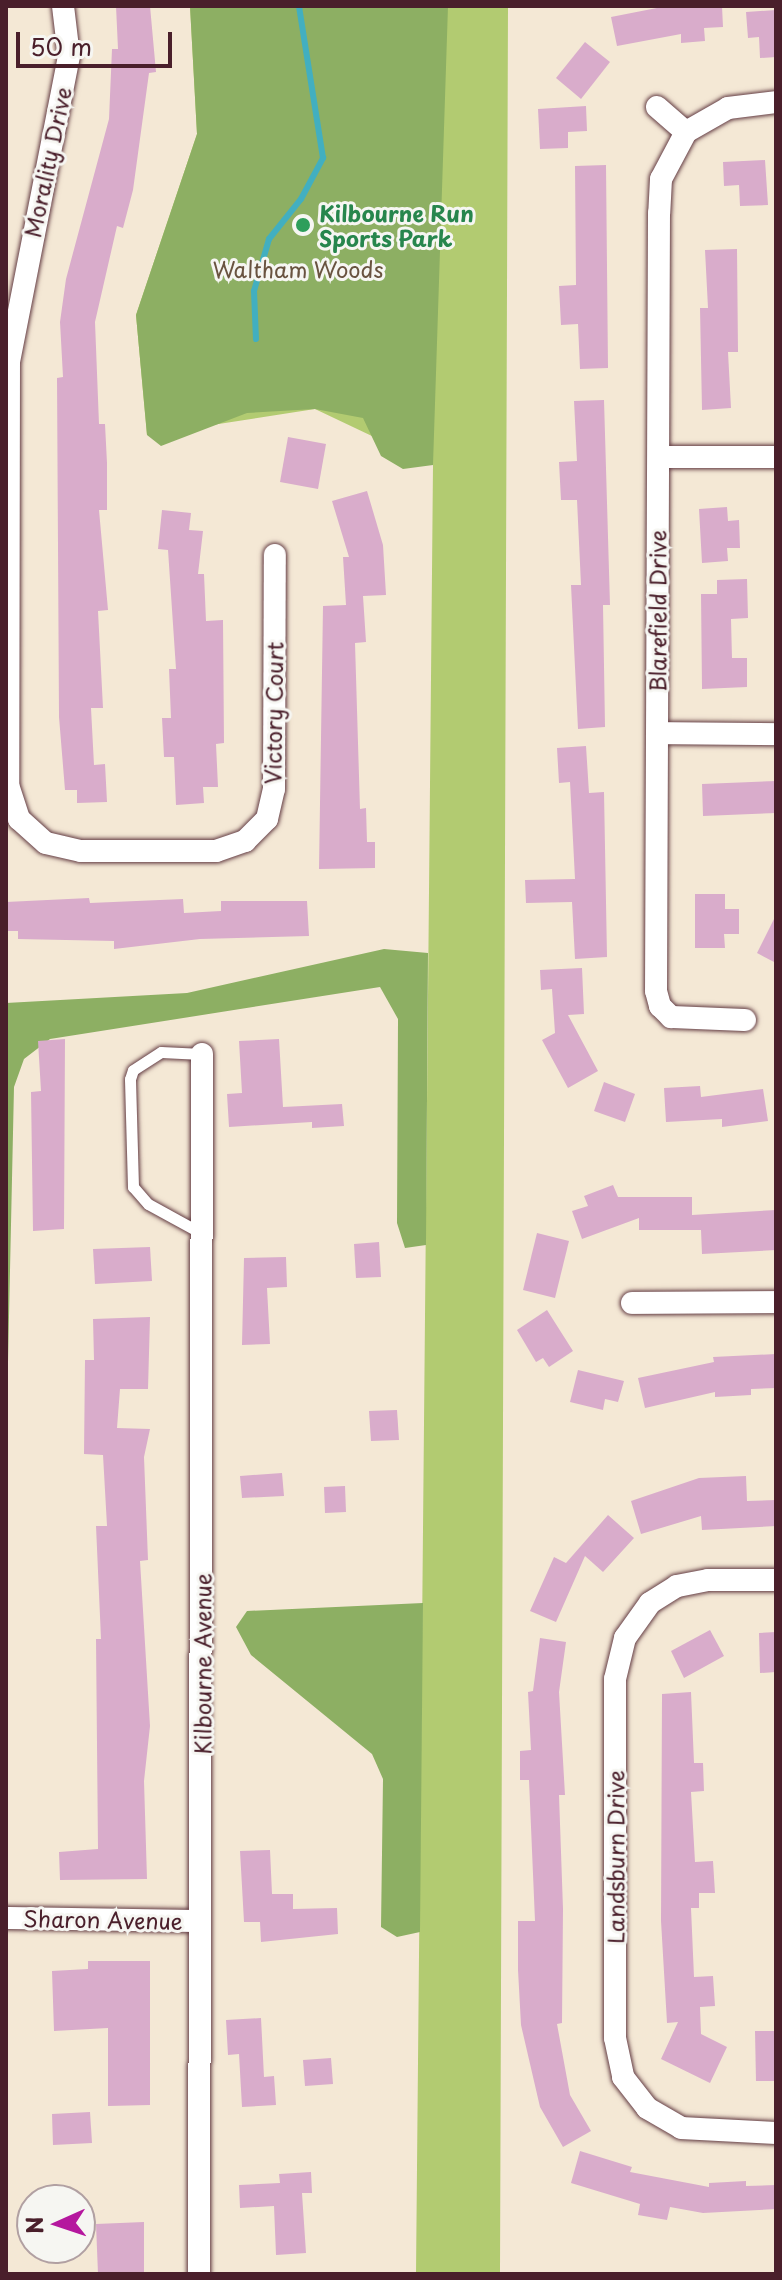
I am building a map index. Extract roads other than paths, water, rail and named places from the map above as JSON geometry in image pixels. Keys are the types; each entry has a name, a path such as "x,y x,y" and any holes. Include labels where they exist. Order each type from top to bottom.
{"street":[{"name":"Morality Drive","path":"63,6 69,56 8,362 8,785 19,819 46,843 81,851"},
{"path":"657,107 686,132 728,108 776,102"},
{"name":"Blarefield Drive","path":"686,132 661,179 657,733 660,1006 685,1021 745,1020"},
{"path":"659,457 776,457"},
{"name":"Victory Court","path":"81,851 216,851 245,841 267,819 274,789 275,555"},
{"path":"657,733 776,734"},
{"name":"Kilbourne Avenue","path":"199,2274 202,1054"},
{"path":"632,1303 776,1302"},
{"name":"Landsburn Drive","path":"776,1580 708,1580 677,1586 634,1620 615,1679 615,2038 623,2077 634,2094 681,2128 776,2133"},
{"name":"Sharon Avenue","path":"6,1918 199,1921"}],"lane":[{"path":"202,1054 161,1052 133,1070 130,1079 133,1187 148,1204 202,1233"}],"waterway":[{"path":"256,339 254,291 269,239 301,199 323,158 299,6"}],"place":[{"name":"Kilbourne Run Sports Park","path":"303,225"}],"park label":[{"name":"Waltham Woods","path":"298,269"}]}
